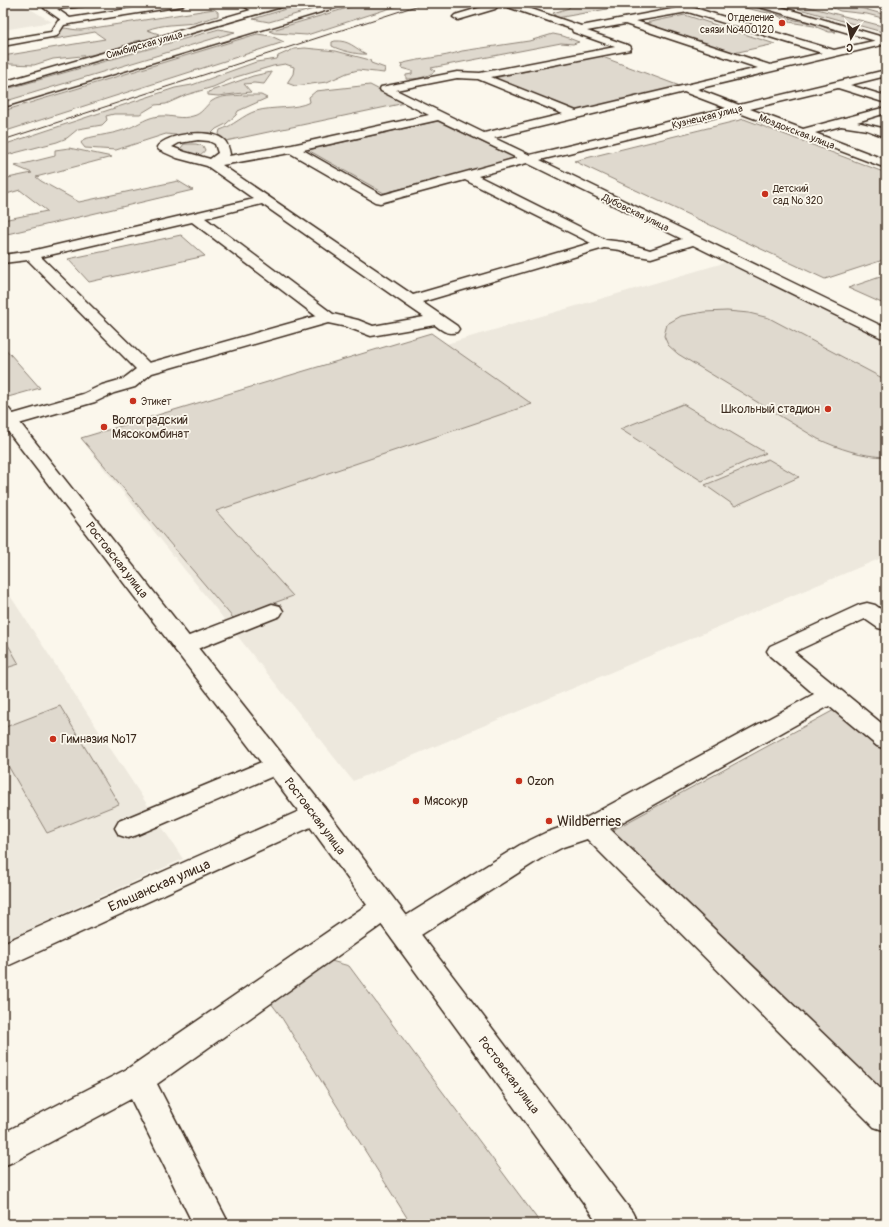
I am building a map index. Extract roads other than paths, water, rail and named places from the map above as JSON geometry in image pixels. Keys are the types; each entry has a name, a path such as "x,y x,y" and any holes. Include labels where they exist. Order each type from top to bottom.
{"main road":[{"path":"68,21 50,8 83,3"},
{"path":"3,43 54,34 60,23 68,21 182,3"},
{"path":"242,3 258,11"},
{"name":"Симбирская улица","path":"3,85 284,3"},
{"path":"505,3 580,29"},
{"path":"757,3 886,41"},
{"path":"458,17 491,5 501,14"},
{"path":"480,76 626,48 576,30 691,7 833,54"},
{"path":"626,21 770,68"},
{"path":"482,137 886,41"},
{"name":"Кузнецкая улица","path":"292,149 380,199 528,159 886,72"},
{"name":"Дубовская улица","path":"480,76 449,76 385,89 886,334"},
{"path":"480,76 576,115"},
{"path":"837,84 886,100"},
{"name":"Моздокская улица","path":"686,89 886,164"},
{"path":"802,133 886,110"},
{"path":"439,116 292,149 210,163 451,329"},
{"path":"840,123 869,127 886,133"},
{"path":"467,176 603,244 623,246 638,252 651,254 694,240"},
{"path":"3,259 31,255 264,200"},
{"path":"194,217 328,318 352,323 371,331 437,320"},
{"path":"410,301 603,244"},
{"path":"31,255 146,369"},
{"path":"6,417 89,398 108,389 129,383 146,369 328,318"},
{"name":"Ростовская улица","path":"6,417 315,814 620,1224"},
{"path":"886,623 867,610 778,651 886,740"},
{"path":"184,646 272,611"},
{"path":"403,932 530,852 554,840 591,827 831,695"},
{"path":"128,828 276,764"},
{"name":"Ельшанская улица","path":"3,956 315,814"},
{"path":"591,827 886,1116"},
{"path":"3,1150 138,1079 384,908"},
{"path":"138,1079 211,1224"}],"tunnel":[{"path":"695,5 701,3"}],"tram line":[{"path":"3,140 425,3"}],"railway":[{"path":"3,108 354,3"}],"place":[{"name":"Отделение связи №400120","path":"782,23"},
{"name":"Детский сад № 320","path":"765,194"},
{"name":"Этикет","path":"133,401"},
{"name":"Школьный стадион","path":"828,409"},
{"name":"Волгоградский Мясокомбинат","path":"104,427"},
{"name":"Гимназия №17","path":"53,739"},
{"name":"Ozon","path":"519,781"},
{"name":"Мясокур","path":"416,801"},
{"name":"Wildberries","path":"549,821"}]}
